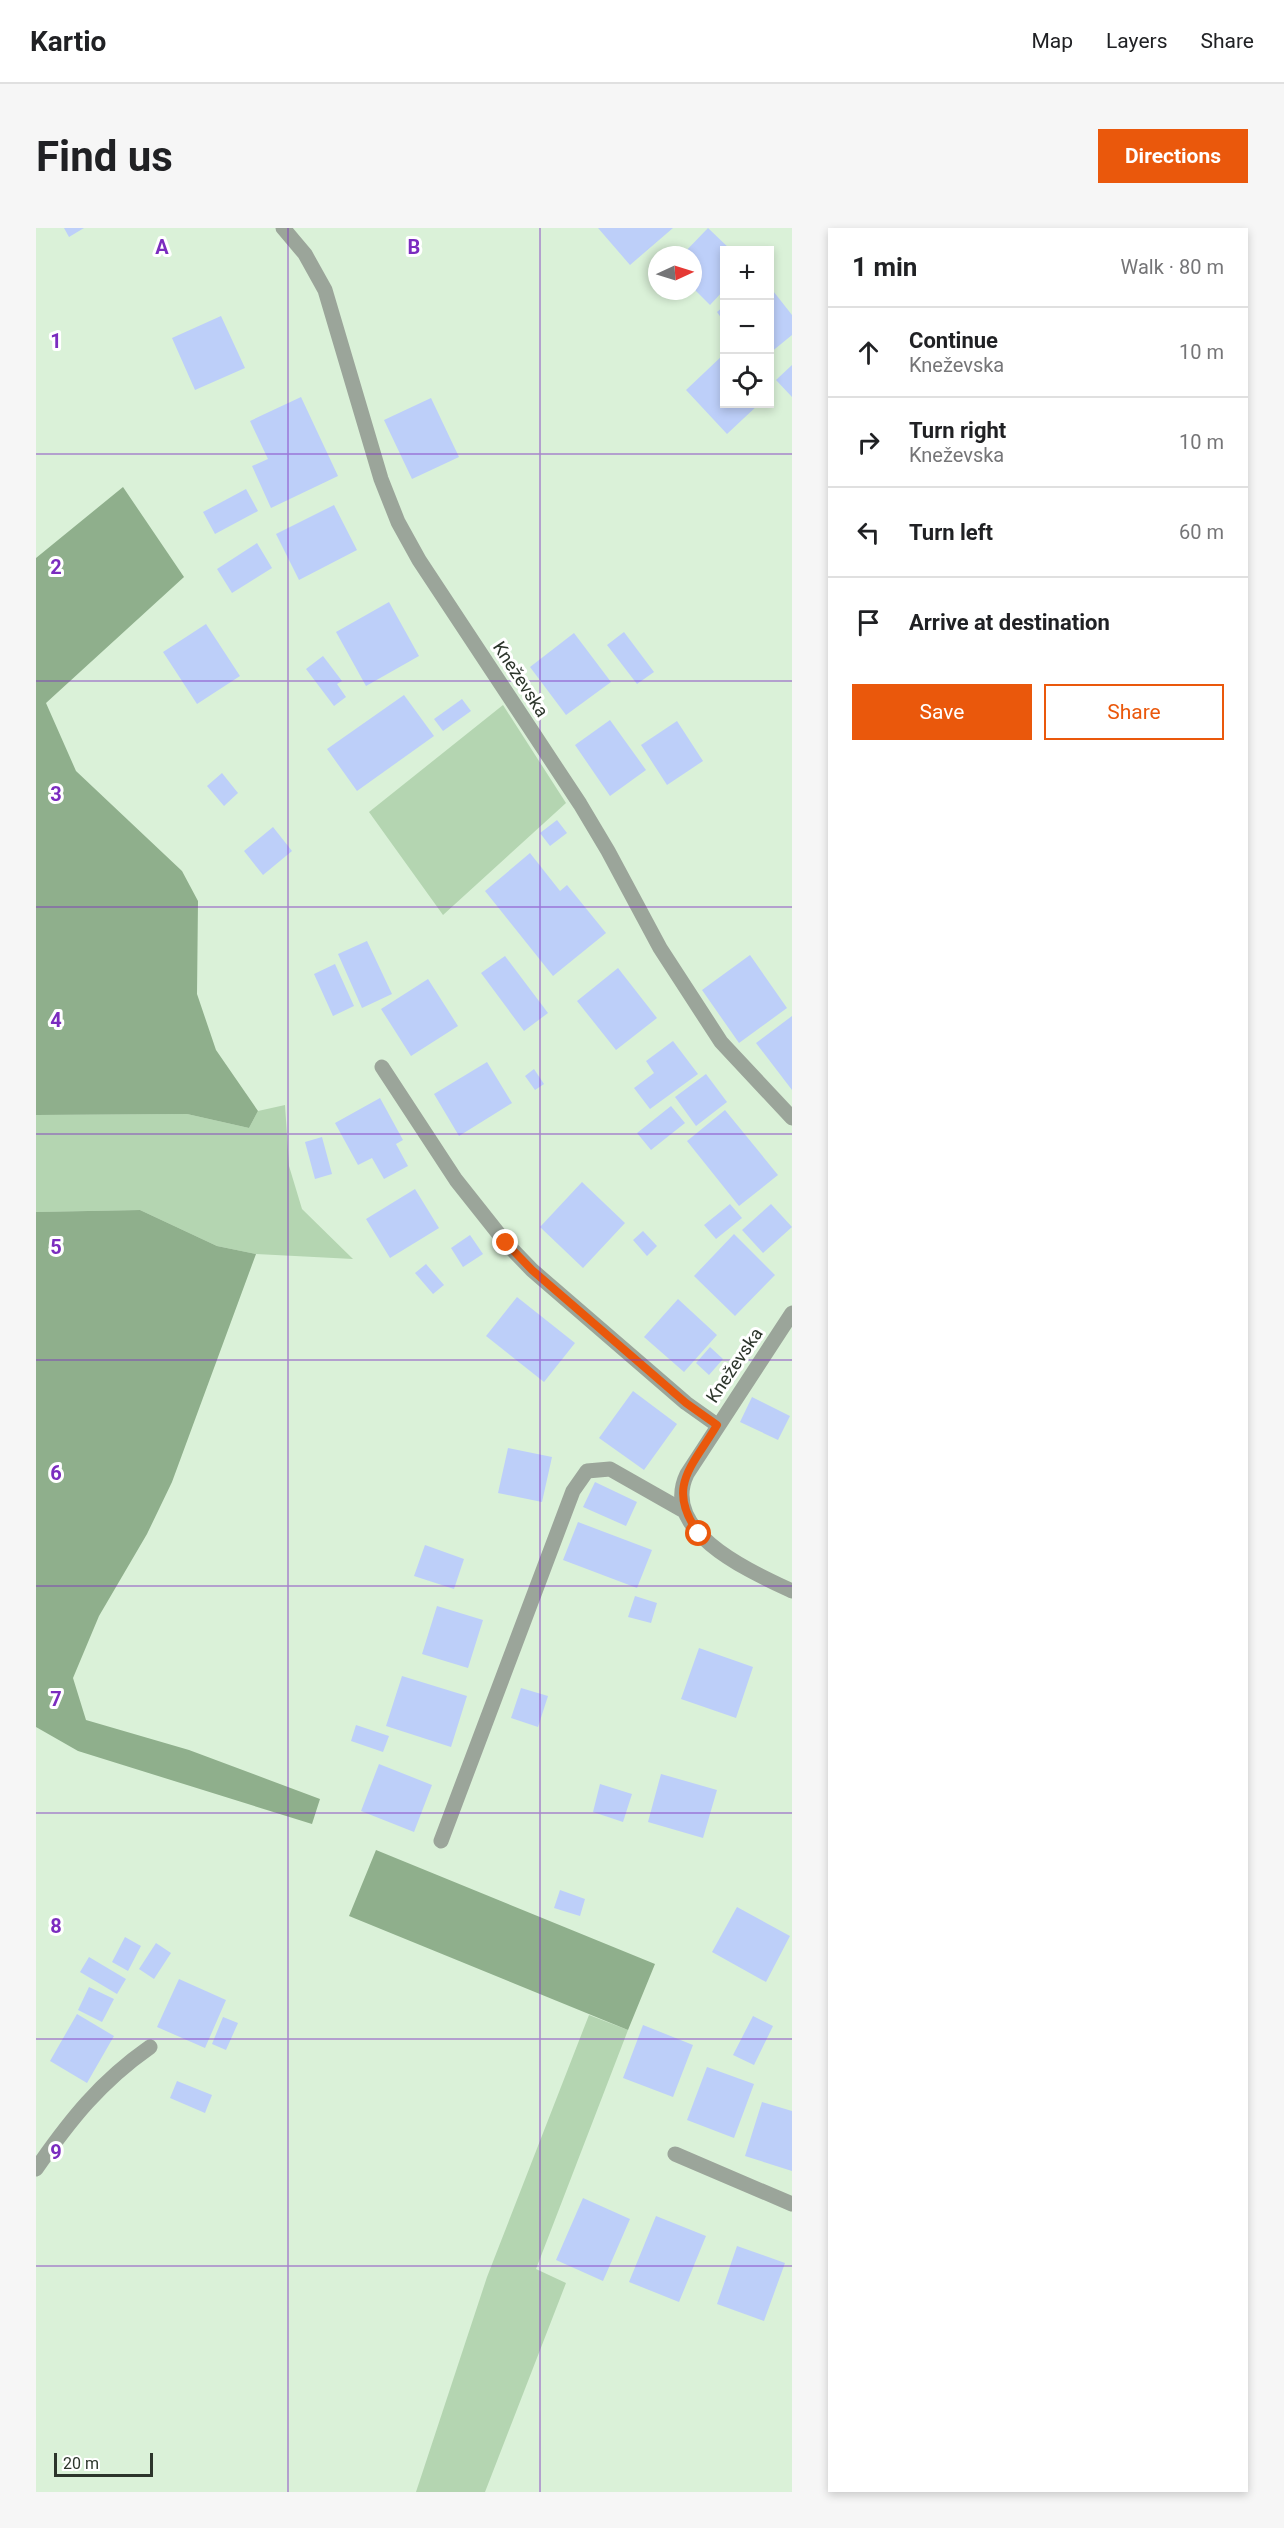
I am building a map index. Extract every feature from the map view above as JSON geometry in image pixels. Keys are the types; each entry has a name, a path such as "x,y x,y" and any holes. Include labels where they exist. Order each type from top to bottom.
{"street":[{"name":"Kneževska","path":"283,228 305,254 325,290 381,479 398,522 419,560 580,804 660,948 721,1042 792,1118"},
{"path":"382,1067 456,1180 506,1243 532,1270 686,1403 717,1425"},
{"name":"Kneževska","path":"684,1511 682,1484 717,1425 791,1318"},
{"path":"441,1840 573,1491 587,1471 610,1469 684,1511 699,1534 720,1551 792,1591"},
{"path":"36,2169 88,2099 123,2066 150,2048"},
{"path":"675,2154 792,2204"}],"shaded area":[{"path":"123,487 184,577 46,703 76,771 182,871 198,901 197,994 216,1050 258,1111 249,1128 187,1114 36,1115 36,558"},
{"path":"503,705 566,803 443,915 369,812"},
{"path":"285,1105 289,1166 302,1209 353,1259 256,1254 217,1246 140,1210 36,1212 36,1115 187,1114 249,1128 258,1111"},
{"path":"140,1210 217,1246 256,1254 172,1482 147,1534 99,1616 73,1678 86,1720 189,1750 320,1799 312,1824 78,1751 36,1727 36,1212"},
{"path":"376,1850 655,1964 628,2030 349,1916"},
{"path":"589,2015 628,2030 536,2269 566,2283 485,2492 416,2492 487,2277"}],"building":[{"path":"64,228 84,228 69,237"},
{"path":"598,228 673,228 652,246 648,246 648,250 630,265"},
{"path":"708,228 727,246 720,246 720,294 710,305 702,297 702,246 691,246"},
{"path":"774,292 792,315 792,335 774,350"},
{"path":"221,316 245,368 195,390 172,338"},
{"path":"720,358 720,408 755,408 727,434 686,390"},
{"path":"792,365 792,397 776,380"},
{"path":"301,397 338,476 271,508 252,466 268,459 250,421"},
{"path":"431,398 459,457 412,479 384,420"},
{"path":"246,489 258,511 215,534 203,512"},
{"path":"334,505 357,550 299,580 276,534"},
{"path":"257,543 272,568 232,593 217,569"},
{"path":"389,602 419,656 366,686 336,632"},
{"path":"206,624 240,676 197,704 163,652"},
{"path":"624,632 654,672 637,684 607,645"},
{"path":"574,633 611,682 566,715 530,667"},
{"path":"323,656 342,681 337,684 346,697 334,706 306,669"},
{"path":"404,695 434,736 357,791 327,749"},
{"path":"462,699 471,711 443,731 434,719"},
{"path":"610,720 646,770 610,796 575,745"},
{"path":"677,721 703,761 667,785 641,745"},
{"path":"222,773 238,793 224,806 207,786"},
{"path":"557,820 567,833 550,846 540,833"},
{"path":"273,827 292,851 263,875 244,851"},
{"path":"530,853 560,891 567,885 606,933 553,976 485,891"},
{"path":"367,941 392,994 362,1008 338,954"},
{"path":"750,955 787,1008 739,1043 702,990"},
{"path":"505,956 548,1013 524,1031 481,973"},
{"path":"335,964 354,1006 333,1016 314,974"},
{"path":"618,968 657,1018 616,1050 577,1001"},
{"path":"428,979 458,1026 411,1056 381,1009"},
{"path":"792,1016 792,1090 756,1043"},
{"path":"673,1041 698,1074 650,1109 634,1088 654,1073 646,1061"},
{"path":"487,1062 512,1103 459,1136 434,1094"},
{"path":"534,1069 544,1084 535,1090 525,1076"},
{"path":"706,1074 727,1102 696,1126 675,1097"},
{"path":"380,1098 403,1140 396,1144 408,1166 384,1179 372,1158 358,1165 335,1123"},
{"path":"671,1106 685,1123 651,1150 637,1133"},
{"path":"725,1110 778,1175 739,1206 687,1141"},
{"path":"322,1137 332,1174 315,1179 305,1142"},
{"path":"582,1182 625,1223 583,1268 540,1227"},
{"path":"415,1189 439,1228 390,1258 366,1219"},
{"path":"730,1204 742,1218 716,1239 704,1225"},
{"path":"771,1204 792,1227 763,1253 742,1230"},
{"path":"643,1231 657,1246 647,1256 633,1240"},
{"path":"734,1234 775,1275 735,1316 694,1276"},
{"path":"470,1235 483,1254 463,1267 451,1248"},
{"path":"426,1264 444,1285 433,1294 415,1273"},
{"path":"517,1297 575,1343 544,1382 486,1336"},
{"path":"678,1299 717,1335 684,1372 644,1337"},
{"path":"710,1347 723,1359 709,1375 696,1363"},
{"path":"633,1391 677,1424 644,1470 599,1438"},
{"path":"752,1397 790,1416 778,1440 740,1422"},
{"path":"508,1448 552,1457 542,1502 498,1493"},
{"path":"595,1482 637,1502 626,1526 583,1507"},
{"path":"578,1522 652,1550 637,1588 563,1560"},
{"path":"425,1545 464,1559 454,1589 414,1576"},
{"path":"635,1596 657,1603 651,1623 628,1617"},
{"path":"437,1606 483,1620 468,1668 422,1654"},
{"path":"699,1648 753,1667 736,1718 681,1699"},
{"path":"402,1676 467,1696 451,1747 386,1726"},
{"path":"521,1688 548,1696 538,1727 511,1718"},
{"path":"356,1725 389,1736 383,1752 351,1741"},
{"path":"379,1764 432,1785 414,1832 361,1811"},
{"path":"661,1774 717,1790 703,1838 648,1822"},
{"path":"600,1784 632,1794 623,1822 593,1812"},
{"path":"560,1890 585,1899 580,1916 554,1908"},
{"path":"737,1907 790,1936 766,1982 712,1952"},
{"path":"125,1937 141,1946 128,1971 112,1962"},
{"path":"156,1943 171,1953 154,1979 139,1969"},
{"path":"89,1957 126,1979 117,1994 80,1972"},
{"path":"179,1979 226,2000 205,2048 157,2027"},
{"path":"89,1987 114,1999 102,2022 78,2010"},
{"path":"77,2014 114,2036 87,2083 50,2061"},
{"path":"753,2016 773,2026 754,2065 733,2055"},
{"path":"223,2017 238,2023 226,2050 212,2044"},
{"path":"643,2025 693,2045 673,2097 623,2078"},
{"path":"707,2067 754,2084 734,2138 687,2120"},
{"path":"177,2081 212,2095 205,2113 170,2098"},
{"path":"762,2102 792,2111 792,2171 745,2156"},
{"path":"583,2198 630,2219 603,2281 556,2260"},
{"path":"656,2216 706,2236 679,2302 629,2282"},
{"path":"737,2246 785,2263 764,2321 717,2304"}],"route":[{"path":"506,1243 532,1270 686,1403 717,1425 682,1484 684,1511 699,1534"}]}
